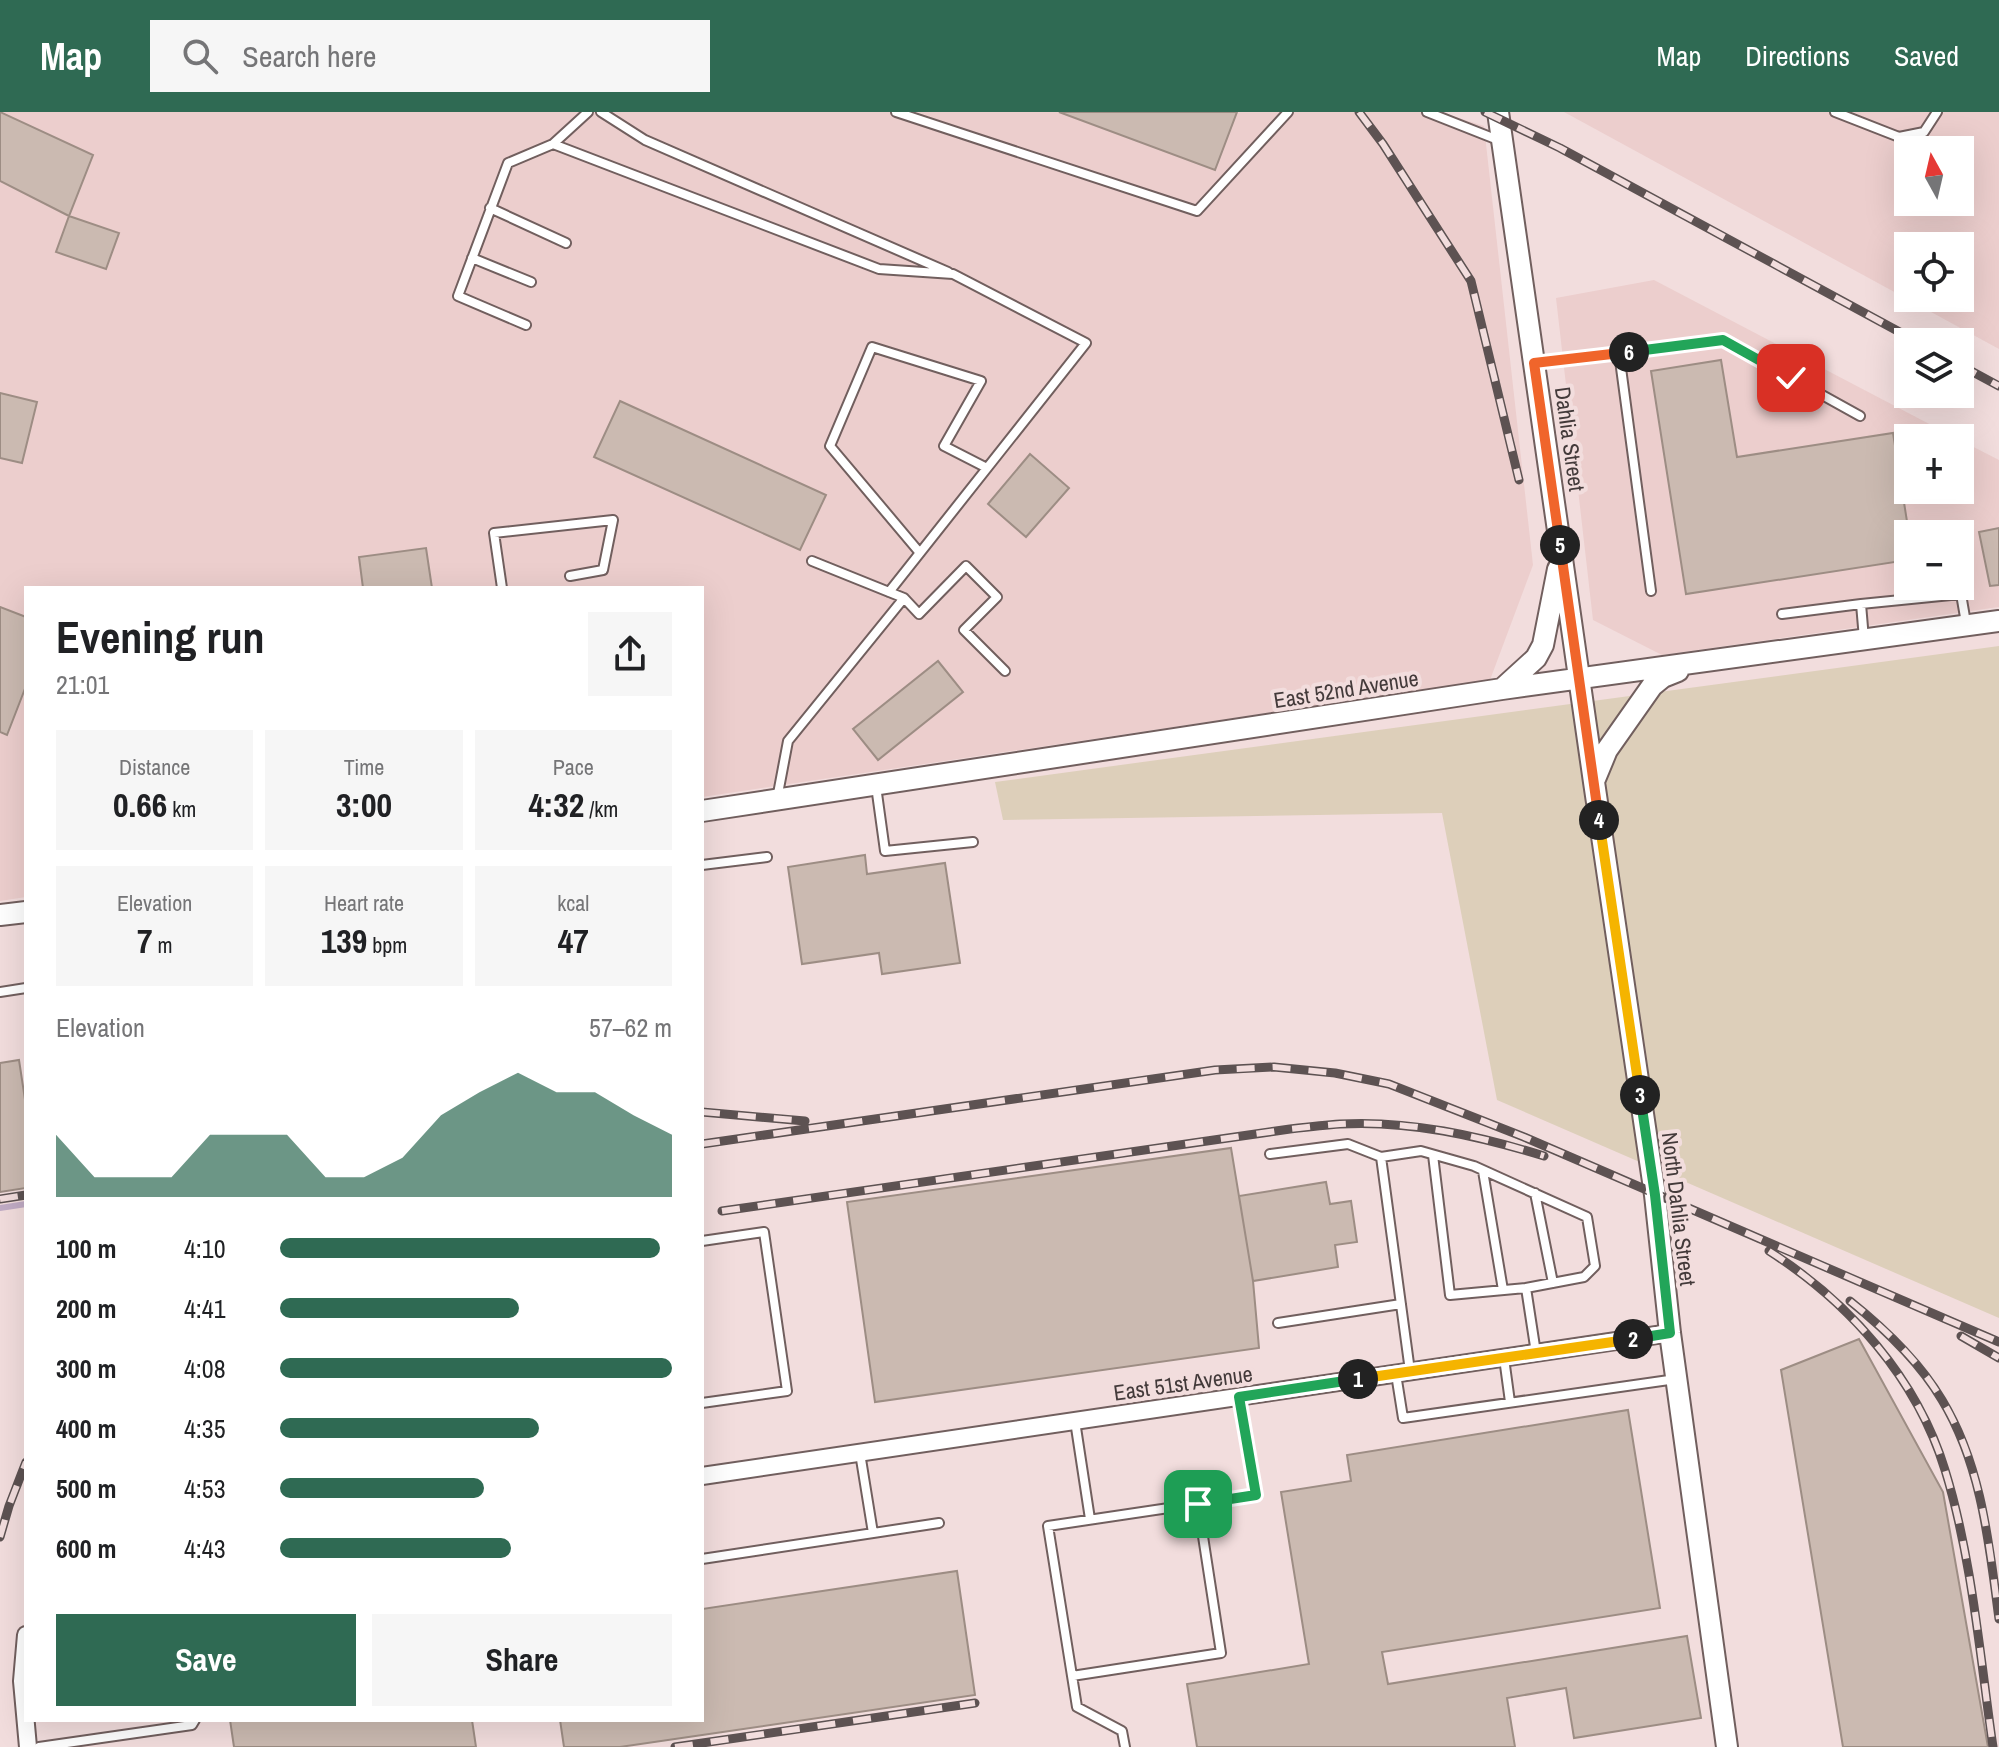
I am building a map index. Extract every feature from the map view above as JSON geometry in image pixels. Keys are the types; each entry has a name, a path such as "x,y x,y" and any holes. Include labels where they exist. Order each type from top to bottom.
{"street":[{"name":"Dahlia Street","path":"1498,112 1579,678"},
{"path":"1502,689 1536,658 1543,645 1558,568 1559,533"},
{"name":"East 52nd Avenue","path":"704,811 1502,689 1999,621"},
{"path":"1594,782 1607,750 1652,686 1663,677 1707,661"},
{"name":"North Dahlia Street","path":"1579,678 1655,1195 1670,1333 1727,1747"},
{"path":"0,915 24,912"},
{"name":"East 51st Avenue","path":"704,1476 1670,1333"},
{"path":"24,1658 24,1703"},
{"path":"26,1722 28,1747"}],"lane":[{"path":"526,325 458,296 508,163 553,144 588,112"},
{"path":"601,112 645,140 953,274 1086,343 889,592"},
{"path":"896,112 1197,211 1288,112"},
{"path":"1427,112 1503,142"},
{"path":"1835,112 1899,137 1924,132 1937,112"},
{"path":"553,144 879,269 953,274"},
{"path":"490,208 566,243"},
{"path":"472,258 531,282"},
{"path":"1534,363 1723,340 1860,416"},
{"path":"920,553 830,446 872,347 981,381 944,446 987,468"},
{"path":"1619,353 1651,591"},
{"path":"502,586 494,533 613,520 603,570 570,576"},
{"path":"812,561 904,598 919,614 966,566 997,597 964,630 1005,671"},
{"path":"1782,614 1961,594 1967,625"},
{"path":"776,800 788,741 904,598"},
{"path":"1861,604 1864,640"},
{"path":"876,785 885,851 973,842"},
{"path":"704,865 767,857"},
{"path":"0,992 24,988"},
{"path":"1270,1154 1348,1144 1381,1157 1421,1151 1474,1166 1587,1217 1595,1266 1584,1277 1526,1288 1450,1295 1433,1155"},
{"path":"1381,1157 1401,1304 1403,1418 1677,1379"},
{"path":"1483,1171 1503,1290"},
{"path":"1535,1193 1553,1283"},
{"path":"704,1241 764,1232 787,1391 704,1403"},
{"path":"1526,1288 1536,1353"},
{"path":"1278,1323 1401,1304"},
{"path":"1504,1358 1510,1402"},
{"path":"1125,1747 1122,1731 1077,1707 1048,1526 1256,1495 1239,1397"},
{"path":"1075,1421 1090,1519"},
{"path":"860,1453 873,1533"},
{"path":"1072,1676 1221,1653 1198,1504"},
{"path":"704,1559 939,1523"},
{"path":"39,1747 192,1725 194,1722"}],"shaded area":[{"path":"0,112 1440,112 1484,126 1533,565 1490,680 704,797 704,586 24,586 24,897 0,901"},
{"path":"1564,112 1999,112 1999,349 1974,335 1974,328 1960,328 1931,312 1974,312 1974,232 1894,232 1894,292"},
{"path":"1654,280 1929,424 1894,424 1894,504 1974,504 1974,447 1999,460 1999,607 1662,655 1593,620 1556,298"},
{"path":"1999,646 1999,1318 1497,1100 1442,813 1003,820 995,782"}],"building":[{"path":"0,112 93,155 69,216 0,181"},
{"path":"1059,112 1237,112 1215,170"},
{"path":"69,216 119,233 106,269 56,252"},
{"path":"1721,360 1737,457 1893,433 1894,504 1904,504 1907,520 1894,520 1894,562 1686,594 1651,371"},
{"path":"0,393 37,402 22,463 0,458"},
{"path":"620,401 826,495 800,550 594,457"},
{"path":"1030,454 1069,488 1026,537 988,504"},
{"path":"1999,528 1999,585 1990,586 1979,532"},
{"path":"426,548 432,586 363,586 359,557"},
{"path":"0,607 24,616 24,691 7,735 0,732"},
{"path":"938,661 963,692 878,760 853,729"},
{"path":"865,855 867,874 945,863 960,963 882,974 879,953 802,964 788,867"},
{"path":"19,1060 24,1093 24,1188 0,1192 0,1063"},
{"path":"1231,1148 1253,1281 1259,1348 875,1402 847,1202"},
{"path":"1326,1182 1330,1204 1351,1201 1357,1242 1335,1245 1338,1267 1253,1281 1239,1196"},
{"path":"1859,1339 1943,1492 1988,1747 1843,1747 1781,1370"},
{"path":"1628,1410 1660,1608 1382,1652 1388,1684 1687,1636 1701,1718 1574,1738 1566,1688 1507,1698 1515,1747 1197,1747 1187,1684 1309,1664 1281,1492 1351,1481 1347,1455"},
{"path":"957,1571 975,1695 620,1747 564,1747 560,1722 704,1722 704,1609"},
{"path":"230,1722 472,1722 476,1747 234,1747"}],"waterway":[{"path":"0,1208 24,1204"}],"railway":[{"path":"1359,112 1471,281 1519,480"},
{"path":"1485,112 1560,148 1894,329"},
{"path":"1974,373 1999,386"},
{"path":"704,1144 1215,1070 1274,1067 1335,1073 1389,1084 1524,1137 1999,1342"},
{"path":"704,1112 805,1121"},
{"path":"722,1211 1340,1124 1392,1124 1444,1131 1544,1156"},
{"path":"0,1199 24,1195"},
{"path":"1769,1251 1826,1294 1876,1345 1917,1404 1933,1436 1962,1537 1993,1747"},
{"path":"1850,1301 1912,1359 1933,1386 1956,1425 1982,1506 1999,1619"},
{"path":"1961,1336 1999,1358"},
{"path":"0,1537 24,1467"},
{"path":"675,1747 975,1703"}],"route":[{"path":"1198,1504 1256,1495 1239,1397 1670,1333 1655,1195 1534,363 1723,340 1791,378"}]}
